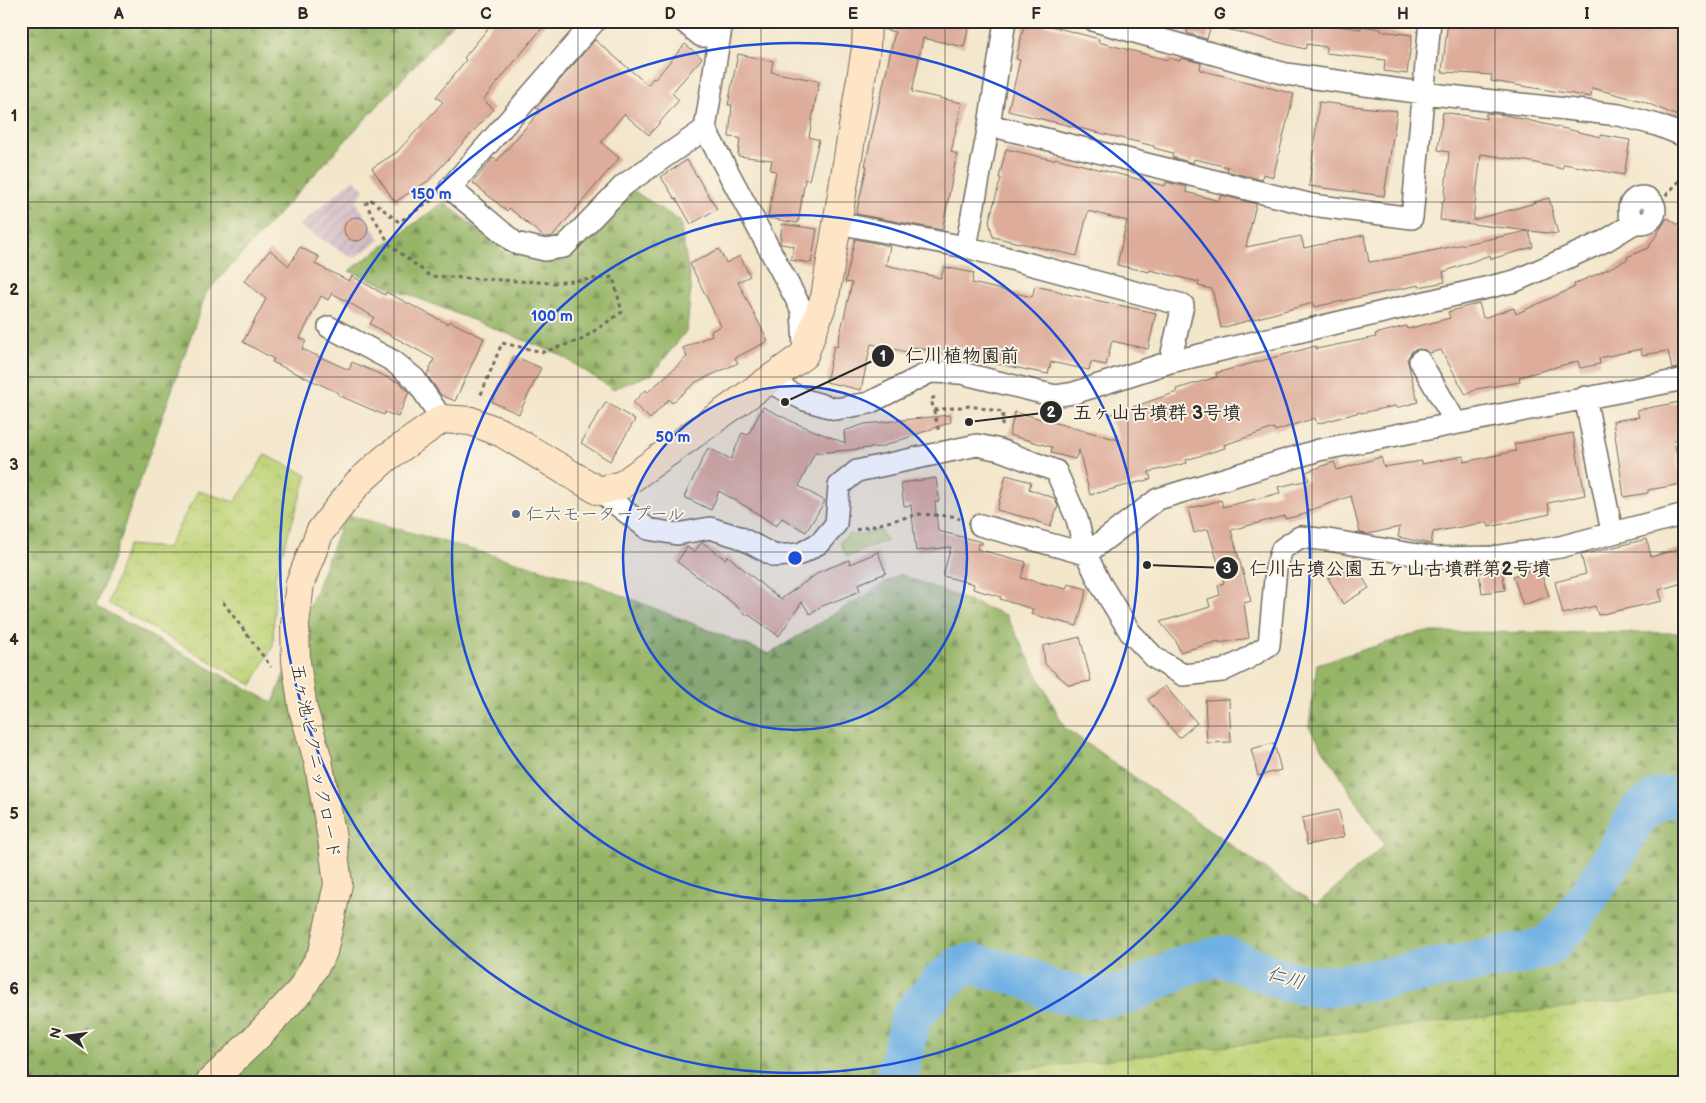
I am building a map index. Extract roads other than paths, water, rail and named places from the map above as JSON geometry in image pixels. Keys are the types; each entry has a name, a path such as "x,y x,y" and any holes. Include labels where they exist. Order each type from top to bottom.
{"street":[{"path":"595,21 450,188 515,243 545,250 564,247 624,185 705,129"},
{"path":"683,21 700,36 721,29 705,129 802,310 804,355"},
{"path":"599,491 622,485 804,355 825,297 866,48 867,21"},
{"path":"966,247 989,124 1005,21"},
{"path":"1095,21 1286,74 1423,93 1619,114 1657,125 1685,136"},
{"path":"989,124 1312,205 1412,218 1430,21"},
{"path":"767,381 805,400 836,409 869,403 930,372 961,373 1055,396 1074,393 1170,362 1514,281 1605,241 1636,222 1630,215 1629,209 1637,198 1645,197 1652,201 1655,207"},
{"path":"837,223 966,247 1182,305 1170,362"},
{"path":"329,327 394,361 415,379 442,419 471,421 502,433 599,491 648,528 677,534 710,528 739,537 775,556 800,554 821,542 836,524 839,486 857,472 977,445 1000,450 1056,471 1077,519 1086,554 1100,583 1130,632 1155,658 1183,674 1222,671 1245,660 1269,645 1276,568 1282,549 1300,537 1436,558 1493,557 1560,547 1685,514"},
{"path":"1420,361 1456,423"},
{"path":"1086,554 1158,499 1319,450 1685,379"},
{"path":"1585,397 1612,532"},
{"name":"五ヶ池ピクニックロード","path":"210,1082 258,1036 301,990 323,952 338,884 318,760 303,709 296,662 295,626 300,583 320,532 357,484 386,458 442,419"},
{"path":"980,525 1086,554"}],"waterway":[{"name":"仁川","path":"895,1082 911,1017 942,981 961,966 973,964 1023,976 1052,991 1091,998 1127,994 1190,963 1223,956 1283,980 1321,987 1369,981 1524,953 1548,946 1569,925 1611,862 1639,812 1661,797 1685,797"}],"place":[{"name":"仁川植物園前","path":"785,402"},
{"name":"五ヶ山古墳群 3号墳","path":"969,422"},
{"name":"仁六モータープール","path":"516,514"},
{"name":"仁川古墳公園 五ヶ山古墳群第2号墳","path":"1147,565"}]}
